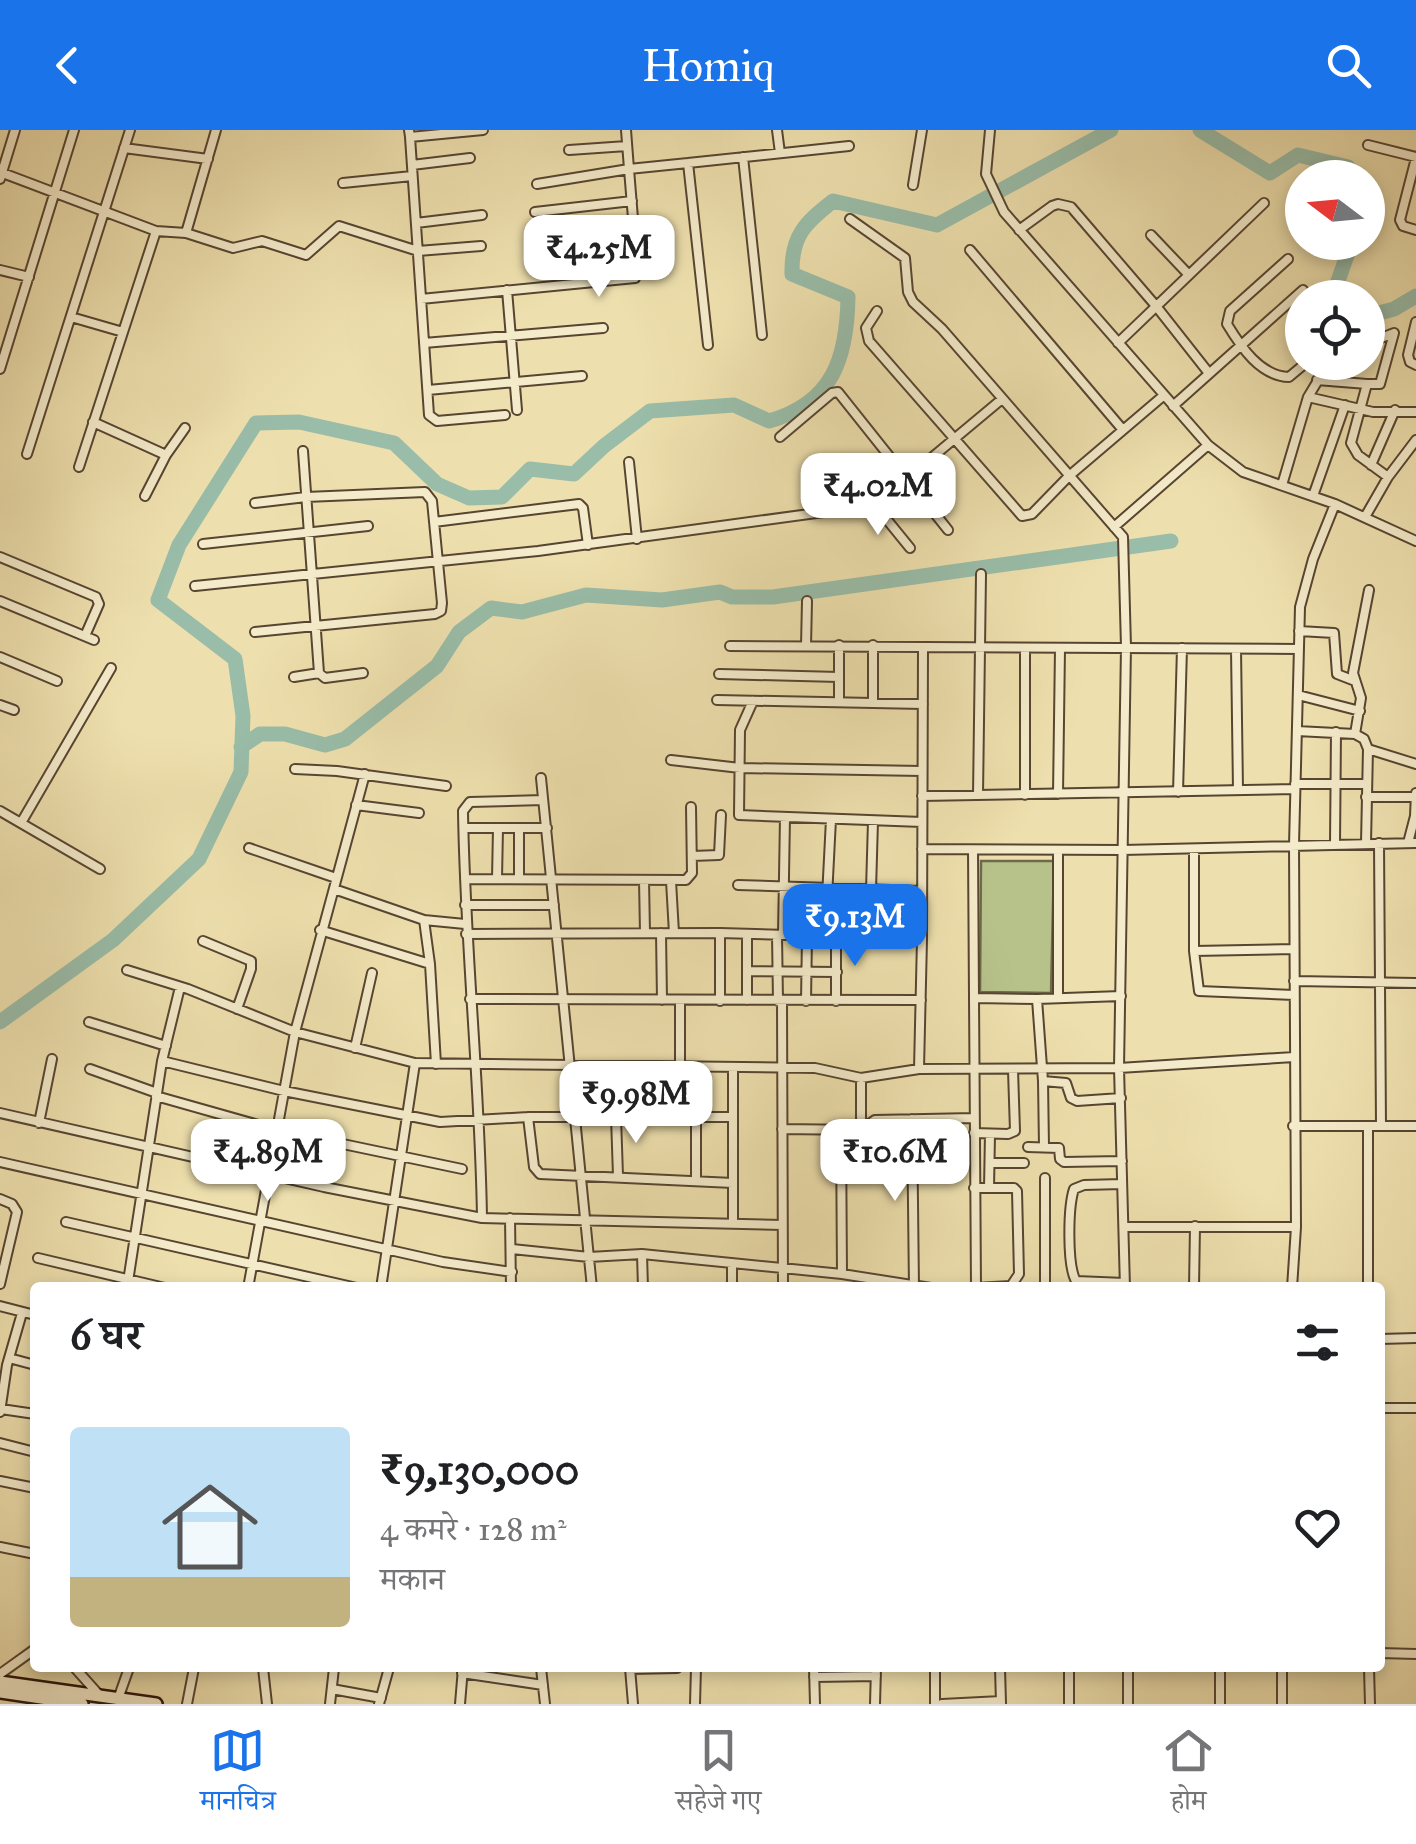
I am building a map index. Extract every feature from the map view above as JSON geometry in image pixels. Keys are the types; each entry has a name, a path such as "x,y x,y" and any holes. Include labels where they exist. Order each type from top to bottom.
{"street":[{"path":"15,130 1,174 57,191 156,231 186,233 234,248 262,241 306,255 339,226 418,252 481,246"},
{"path":"0,369 74,130"},
{"path":"27,454 130,130"},
{"path":"186,233 216,130"},
{"path":"482,130 409,134 424,343 431,420 505,415"},
{"path":"421,298 635,278 626,130"},
{"path":"777,130 780,153"},
{"path":"913,185 922,130"},
{"path":"990,130 985,166 998,202 1208,446 1244,472 1335,504 1413,540 1416,527"},
{"path":"1368,145 1416,158 1400,220 1402,226 1416,230"},
{"path":"569,150 627,146"},
{"path":"537,184 629,169 849,146"},
{"path":"124,148 208,159"},
{"path":"743,157 762,335"},
{"path":"412,165 470,158"},
{"path":"688,163 708,345"},
{"path":"343,182 412,176"},
{"path":"536,212 632,202"},
{"path":"1118,342 1264,203"},
{"path":"1019,230 1052,206 1070,207 1208,372"},
{"path":"416,223 482,215"},
{"path":"850,220 906,258 908,292 913,302 942,330 1122,537 1126,647 1119,1068 1125,1282"},
{"path":"569,239 634,230"},
{"path":"78,467 156,231"},
{"path":"1151,235 1188,275"},
{"path":"970,250 1124,430"},
{"path":"1285,376 1273,375 1256,364 1229,328 1228,316 1287,260"},
{"path":"0,270 29,277"},
{"path":"507,290 517,410"},
{"path":"1173,406 1285,305"},
{"path":"878,310 868,324 866,336 1022,516 1032,514 1070,476 1164,396"},
{"path":"71,317 123,332"},
{"path":"1416,322 1409,360 1416,365"},
{"path":"424,343 603,328"},
{"path":"1385,336 1394,332 1385,367"},
{"path":"428,390 582,376"},
{"path":"1282,486 1308,397 1318,380 1376,386 1382,380"},
{"path":"1367,384 1351,443 1358,455 1388,478"},
{"path":"780,437 838,392 948,530"},
{"path":"1308,397 1373,412 1416,412"},
{"path":"194,586 588,545 876,504 1002,398"},
{"path":"1313,496 1345,406"},
{"path":"1371,465 1395,410"},
{"path":"93,422 166,455"},
{"path":"145,496 166,455 186,428"},
{"path":"1365,518 1416,440"},
{"path":"1114,527 1208,446"},
{"path":"303,451 319,674 324,678 364,674"},
{"path":"628,462 636,538"},
{"path":"255,504 306,497 425,492 432,501 442,603 439,613 255,632"},
{"path":"434,522 580,504 588,545"},
{"path":"876,504 910,548"},
{"path":"1292,1282 1296,1227 1294,846 1300,607 1313,559 1335,504"},
{"path":"203,544 368,526"},
{"path":"0,557 96,597 99,604 90,638 0,600"},
{"path":"978,795 981,574"},
{"path":"1355,734 1361,692 1352,673 1369,590"},
{"path":"806,646 807,602"},
{"path":"1299,630 1334,634 1337,674 1355,681"},
{"path":"839,645 839,702"},
{"path":"872,702 873,645"},
{"path":"730,646 1298,649"},
{"path":"920,1069 923,647"},
{"path":"1025,794 1026,648"},
{"path":"1058,794 1060,648"},
{"path":"1178,792 1182,648"},
{"path":"1236,648 1238,790"},
{"path":"0,657 57,681"},
{"path":"20,823 111,668"},
{"path":"294,678 319,674"},
{"path":"719,674 839,677"},
{"path":"1298,695 1360,711"},
{"path":"717,700 922,704"},
{"path":"753,701 740,730 739,815 922,822"},
{"path":"0,705 14,710"},
{"path":"1296,731 1355,734 1364,739 1368,749 1366,843"},
{"path":"1335,844 1336,732"},
{"path":"1368,749 1416,764"},
{"path":"671,760 740,768 922,771"},
{"path":"295,769 446,786"},
{"path":"249,1282 294,1032 365,774"},
{"path":"542,778 591,1282"},
{"path":"922,796 1367,784"},
{"path":"922,849 1123,850 1412,843 1416,795 1366,798"},
{"path":"482,1218 481,1122 466,934 463,811 470,802 543,800"},
{"path":"356,805 419,812"},
{"path":"465,879 690,878 691,807"},
{"path":"0,811 100,869"},
{"path":"692,856 718,855 721,816"},
{"path":"783,1282 778,971 785,817"},
{"path":"825,936 831,819"},
{"path":"871,890 873,821"},
{"path":"464,828 547,828"},
{"path":"497,879 498,828"},
{"path":"519,828 519,879"},
{"path":"1380,843 1381,1126"},
{"path":"248,848 336,878"},
{"path":"1194,849 1194,951 1199,991 1294,996"},
{"path":"973,850 975,1282"},
{"path":"1058,850 1058,998"},
{"path":"644,880 645,933"},
{"path":"671,881 674,933"},
{"path":"738,885 922,891"},
{"path":"334,889 424,920 466,924"},
{"path":"465,906 554,904"},
{"path":"424,920 436,1064"},
{"path":"320,930 430,964"},
{"path":"661,933 662,1000"},
{"path":"466,934 674,933 922,939"},
{"path":"720,934 720,1000"},
{"path":"746,1000 747,934"},
{"path":"806,1002 807,936"},
{"path":"836,937 836,1001"},
{"path":"203,940 251,961 252,969 237,1009"},
{"path":"1194,951 1294,949"},
{"path":"127,970 294,1032 415,1063 815,1068 860,1078 920,1069 1119,1068 1294,1057"},
{"path":"746,971 836,972"},
{"path":"356,1048 372,973"},
{"path":"1294,981 1416,983"},
{"path":"127,1282 162,1061 180,987"},
{"path":"974,998 1121,996"},
{"path":"1037,998 1044,1147"},
{"path":"470,999 921,1000"},
{"path":"680,1000 680,1067"},
{"path":"89,1022 166,1046"},
{"path":"40,1123 52,1059"},
{"path":"162,1061 284,1091 440,1122 528,1117 733,1117"},
{"path":"382,1282 415,1063"},
{"path":"733,1068 733,1223"},
{"path":"90,1070 276,1130 462,1169"},
{"path":"974,1134 1013,1134 1014,1070"},
{"path":"860,1078 862,1130"},
{"path":"1043,1081 1066,1083 1074,1100 1121,1098"},
{"path":"0,1113 482,1218 782,1225"},
{"path":"528,1117 536,1172 546,1176 733,1182"},
{"path":"616,1117 618,1176"},
{"path":"782,1130 862,1130 876,1120 974,1118"},
{"path":"696,1119 696,1179"},
{"path":"912,1119 914,1282"},
{"path":"1294,1126 1416,1126"},
{"path":"1368,1126 1368,1282"},
{"path":"841,1130 842,1274"},
{"path":"989,1188 990,1134"},
{"path":"1028,1147 1059,1148 1064,1162 1122,1161"},
{"path":"0,1162 387,1249 512,1272"},
{"path":"990,1163 1024,1163"},
{"path":"1044,1282 1045,1178"},
{"path":"1079,1282 1072,1278 1074,1189 1122,1184"},
{"path":"974,1188 1014,1188 1018,1195 1016,1282"},
{"path":"0,1199 12,1204 16,1212 0,1284"},
{"path":"510,1218 511,1282"},
{"path":"66,1222 329,1282"},
{"path":"1194,1226 1194,1282"},
{"path":"1124,1227 1296,1227"},
{"path":"512,1249 589,1257 642,1254 890,1282"},
{"path":"642,1254 643,1282"},
{"path":"38,1258 120,1282"},
{"path":"732,1263 732,1282"},
{"path":"0,1306 30,1314"},
{"path":"22,1312 0,1411 30,1414"},
{"path":"1385,1339 1416,1338"},
{"path":"9,1358 30,1364"},
{"path":"1385,1408 1416,1408"},
{"path":"0,1443 30,1451"},
{"path":"0,1481 30,1487"},
{"path":"0,1548 30,1553"},
{"path":"1385,1652 1416,1654"},
{"path":"0,1674 30,1653"},
{"path":"79,1672 100,1696"},
{"path":"118,1699 128,1672"},
{"path":"187,1704 193,1672"},
{"path":"264,1672 268,1704"},
{"path":"330,1704 334,1672"},
{"path":"332,1689 380,1701 387,1672"},
{"path":"460,1704 462,1672"},
{"path":"474,1672 543,1684"},
{"path":"542,1672 545,1704"},
{"path":"630,1672 633,1704"},
{"path":"695,1704 696,1672"},
{"path":"815,1704 814,1672 876,1672 875,1704"},
{"path":"935,1672 939,1704 1001,1703 1000,1672"},
{"path":"1069,1672 1069,1704"},
{"path":"1128,1672 1128,1704"},
{"path":"1220,1672 1220,1704"},
{"path":"1282,1672 1282,1704"},
{"path":"1369,1672 1370,1704"},
{"path":"0,1682 156,1704"},
{"path":"0,1692 82,1704"}],"green space":[{"path":"981,861 1054,861 1051,993 980,992"}],"waterway":[{"path":"0,1022 113,940 199,859 241,772 243,716 235,659 158,600 179,545 256,423 299,422 394,443 437,484 469,498 502,497 530,469 574,474 650,411 734,405 769,421 791,413 822,390 832,375 844,340 848,297 792,274 797,240 823,209 833,201 937,225 1111,130"},
{"path":"1200,130 1270,173 1285,163"},
{"path":"1290,160 1298,155 1319,160"},
{"path":"1338,280 1345,260"},
{"path":"1385,311 1416,296"},
{"path":"241,747 260,734 285,734 325,745 345,739 437,666 459,632 491,608 522,612 586,595 662,600 720,592 732,597 773,597 1171,541"}]}
